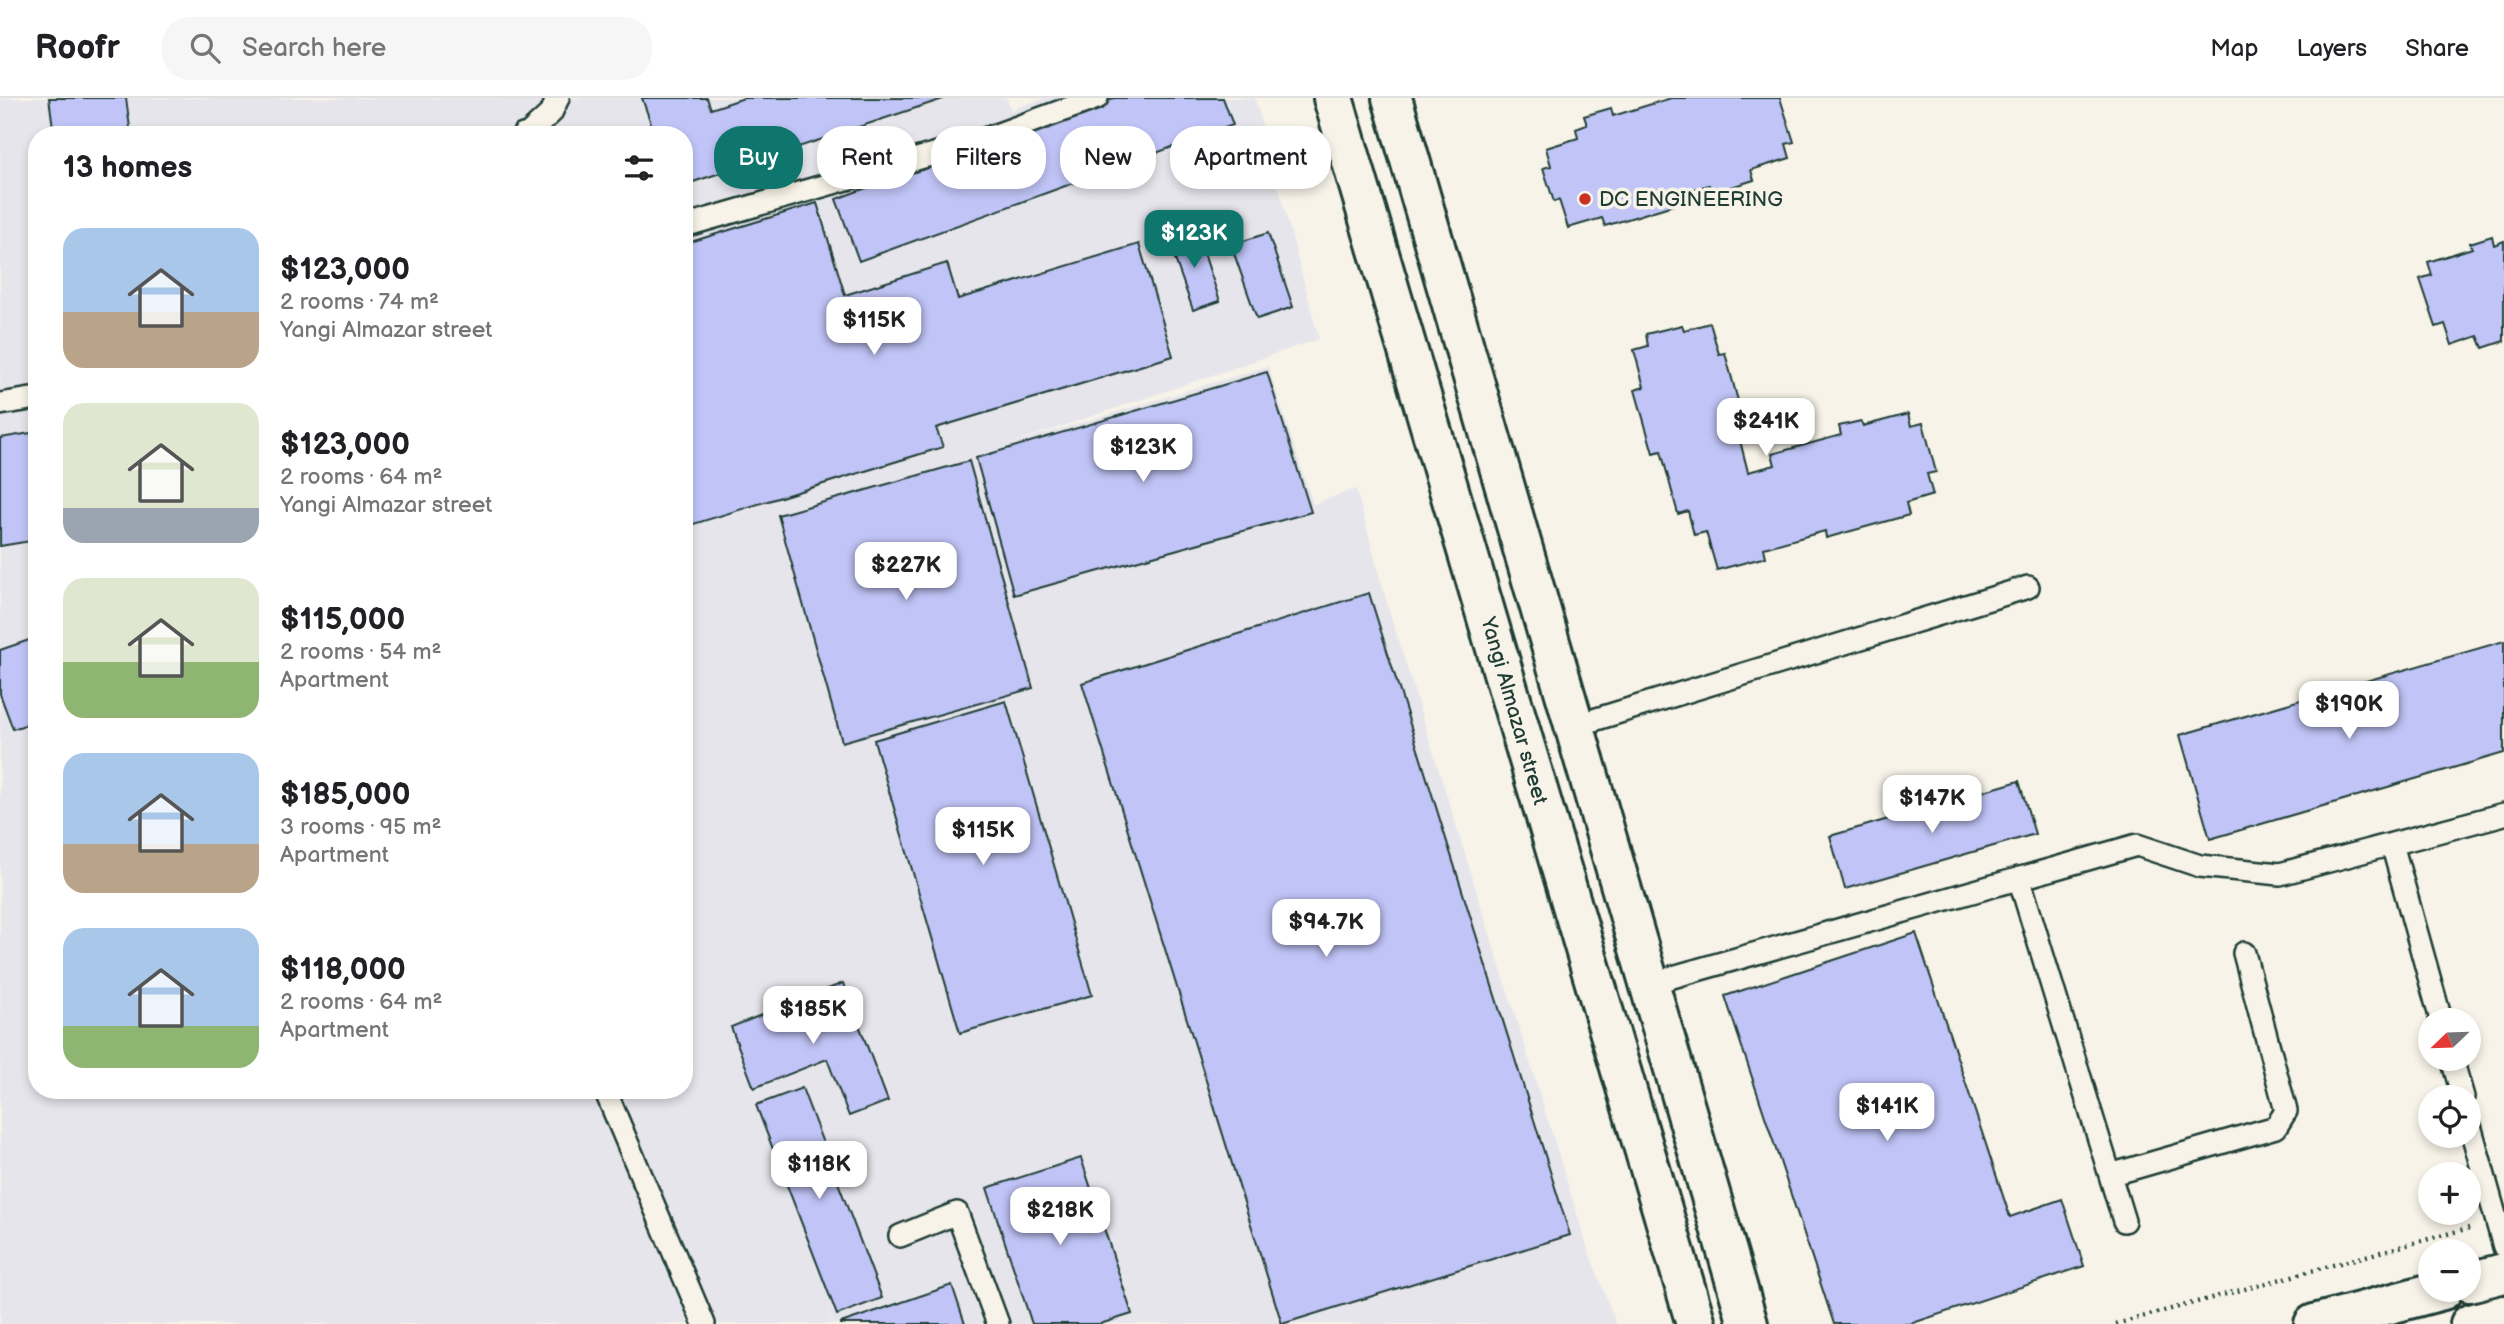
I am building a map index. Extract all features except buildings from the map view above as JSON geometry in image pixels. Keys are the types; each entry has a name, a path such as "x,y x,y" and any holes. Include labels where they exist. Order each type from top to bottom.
{"main road":[{"name":"Yangi Almazar street","path":"1333,98 1696,1324"},
{"path":"1392,98 1748,1324"},
{"path":"2481,1279 2504,1273"},
{"path":"2314,1324 2418,1297"},
{"path":"2470,1324 2504,1315"}],"lane":[{"path":"537,126 551,113 558,98"},
{"path":"693,223 979,141 1097,98"},
{"path":"0,404 28,399"},
{"path":"1574,726 2028,587"},
{"path":"1648,984 2137,845 2200,866 2280,874 2504,814"},
{"path":"2392,844 2438,1008"},
{"path":"2019,878 2124,1221"},
{"path":"2110,1175 2276,1127 2286,1111 2244,953"},
{"path":"609,1099 704,1324"},
{"path":"2476,1148 2504,1247"},
{"path":"900,1236 957,1213 998,1324"}],"path":[{"path":"2116,1324 2477,1226"}],"shaded area":[{"path":"0,98 1007,98 1011,110 1045,98 1255,98 1262,126 1170,126 1170,189 1279,189 1319,339 1007,445 1268,366 1313,504 1356,489 1388,607 1588,1249 1616,1324 833,1324 826,1306 832,1324 0,1324"}],"place":[{"name":"DC ENGINEERING","path":"1585,199"}]}
